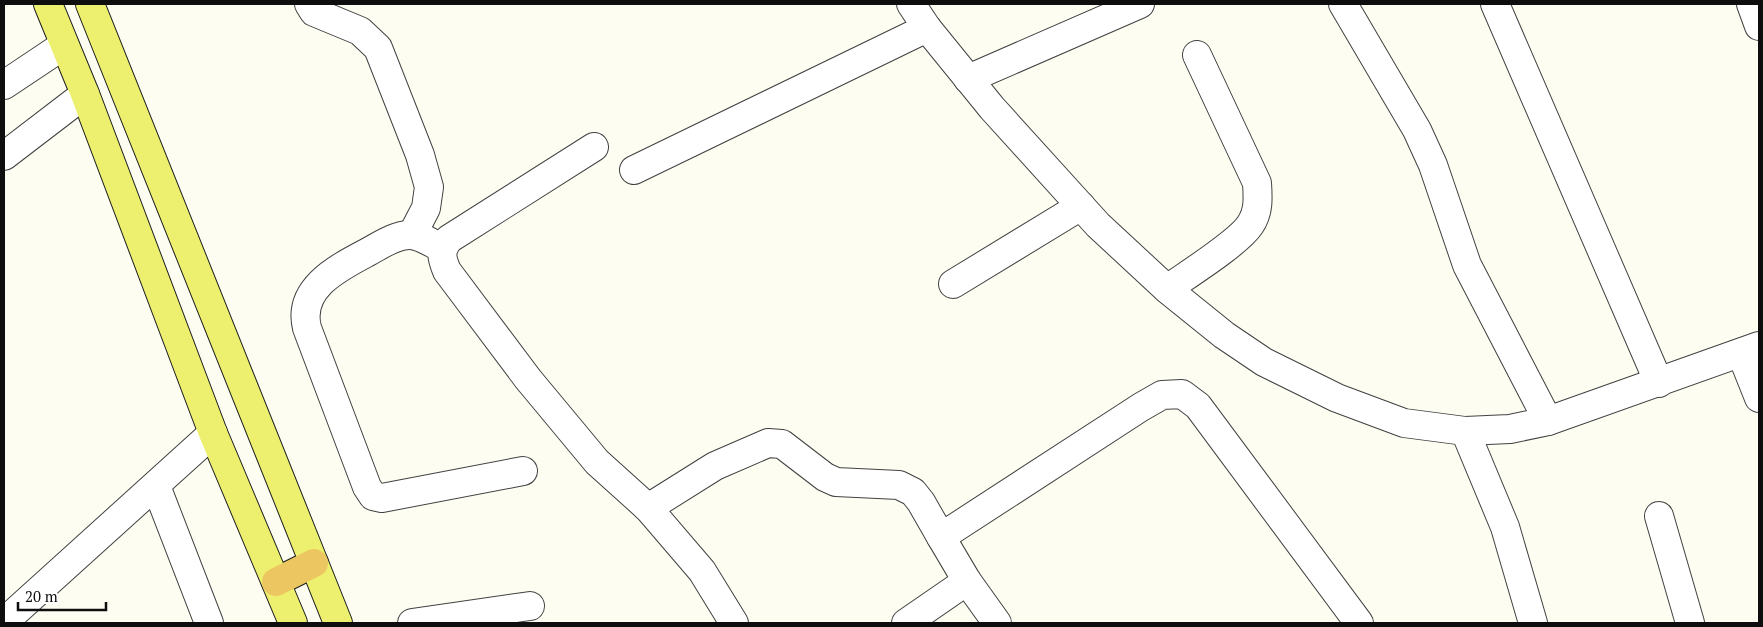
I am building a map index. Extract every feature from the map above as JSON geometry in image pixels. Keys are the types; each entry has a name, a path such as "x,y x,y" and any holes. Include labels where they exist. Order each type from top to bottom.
{"highway":[{"path":"276,582 314,564"}],"main road":[{"path":"48,4 85,94 213,433 293,623"},
{"path":"90,4 338,623"}],"street":[{"path":"308,4 314,12 360,31 378,48 420,155 429,187 426,208 412,235"},
{"path":"911,4 927,28 968,79 1119,245 1167,289 1224,335 1264,362 1337,398 1404,423 1465,431 1510,428 1548,421 1750,349 1759,398"},
{"path":"968,79 1140,4"},
{"path":"1343,4 1418,130 1433,165 1466,265 1548,421"},
{"path":"1495,4 1659,383"},
{"path":"634,170 927,28"},
{"path":"4,85 64,45"},
{"path":"1167,289 1231,242 1250,225 1259,204 1257,183 1197,55"},
{"path":"4,156 85,94"},
{"path":"594,147 449,238 442,248 441,256 447,271 528,379 597,462 648,508 702,571 734,623"},
{"path":"953,284 1082,206"},
{"path":"442,248 412,235 391,239 333,270 320,281 306,306 304,317 367,487 373,496 382,498 523,471"},
{"path":"941,537 1140,407 1162,395 1182,394 1198,406 1359,623"},
{"path":"1465,431 1504,527 1533,623"},
{"path":"4,622 213,433"},
{"path":"648,508 715,466 768,443 782,444 825,478 836,482 899,485 913,492 921,502 967,581 997,623"},
{"path":"156,486 209,623"},
{"path":"1659,516 1690,623"},
{"path":"906,623 967,581"},
{"path":"412,623 530,606"}]}
